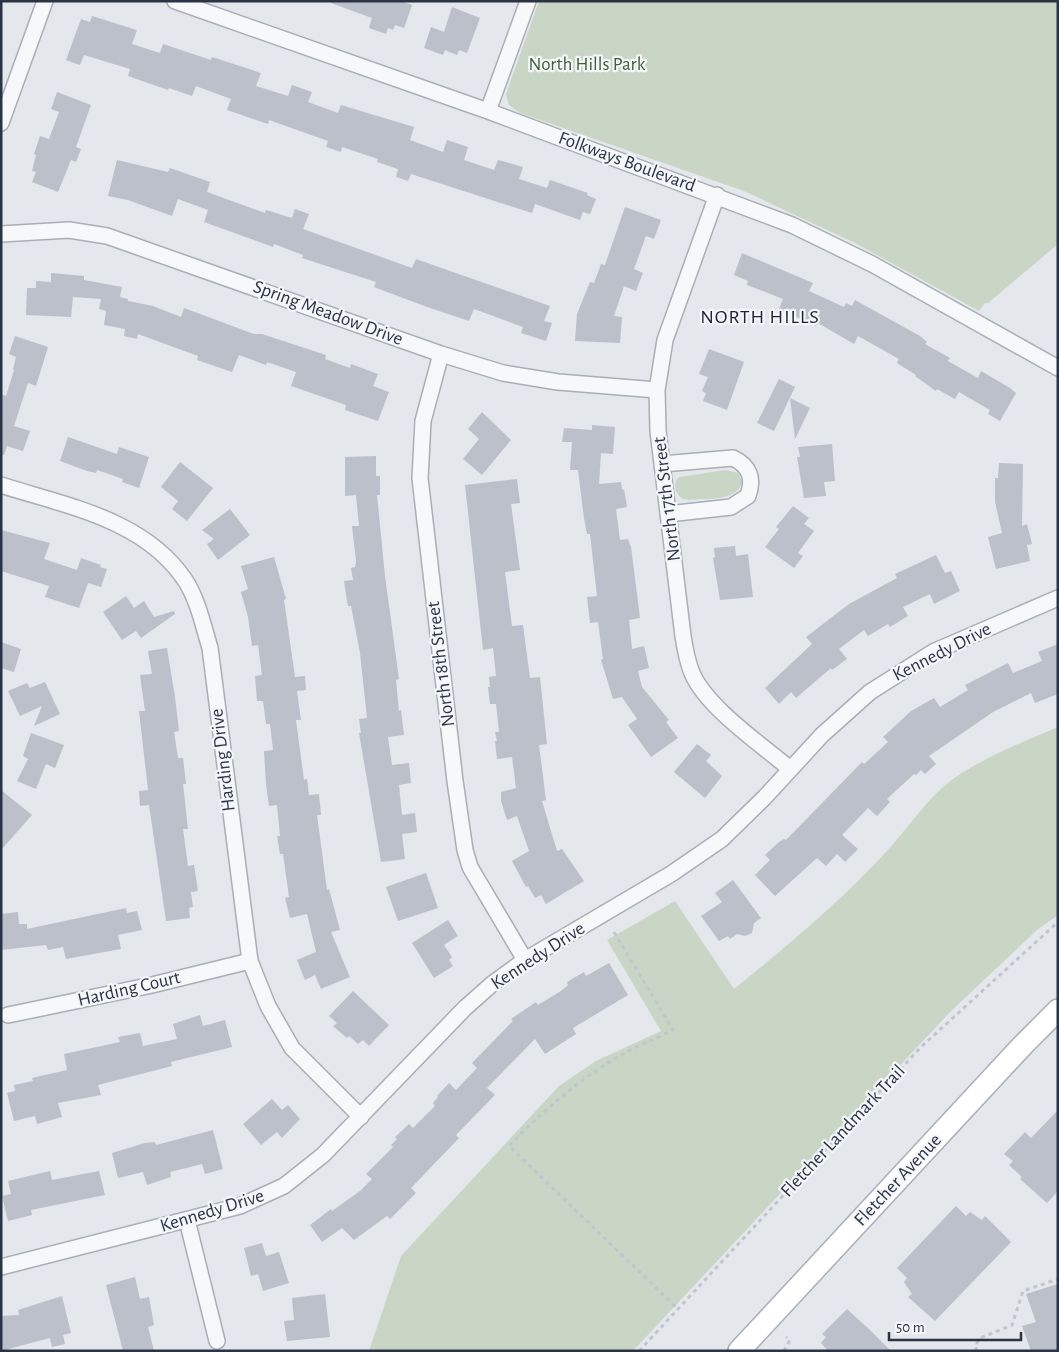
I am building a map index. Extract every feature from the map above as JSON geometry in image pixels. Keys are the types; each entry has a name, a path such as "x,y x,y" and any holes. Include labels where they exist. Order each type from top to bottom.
{"main road":[{"name":"Fletcher Avenue","path":"739,1351 1023,1045 1058,1010"}],"street":[{"path":"1,124 45,1"},
{"name":"Folkways Boulevard","path":"175,1 488,111 717,195 832,243 1058,368"},
{"path":"488,111 528,1"},
{"name":"North 17th Street","path":"717,195 665,340 657,390 662,464 686,656 692,674 715,705 790,769"},
{"name":"Spring Meadow Drive","path":"1,234 69,230 107,236 441,354 503,373 530,379 657,390"},
{"name":"North 18th Street","path":"441,354 424,421 420,478 455,781 465,850 470,867 526,960"},
{"path":"662,464 733,458 742,462 748,469 751,478 748,496 731,507 668,514"},
{"name":"Harding Drive","path":"1,485 122,526 143,538 162,553 178,571 191,591 200,613 210,648 250,961 268,1006 292,1048 361,1117"},
{"name":"Kennedy Drive","path":"1,1267 187,1220 255,1200 284,1186 323,1155 465,1008 526,960 705,852 737,825 837,720 897,673 933,652 1058,598"},
{"name":"Harding Court","path":"8,1015 152,985 250,961"},
{"path":"187,1220 217,1341"}],"path":[{"name":"Fletcher Landmark Trail","path":"639,1351 921,1047 1058,922"},
{"path":"614,932 672,1030 621,1055 581,1081 533,1121 509,1146 678,1309"},
{"path":"977,1351 975,1346 980,1338 1012,1325 1024,1291 1058,1279"},
{"path":"784,1351 790,1340 786,1337"}],"green space":[{"name":"North Hills Park","path":"539,1 1058,1 1058,244 988,303 985,303 979,311 855,243 744,191 520,113 509,105 506,94"},
{"path":"726,470 738,473 742,481 740,488 728,496 688,500 681,498 676,491 675,485 679,477"},
{"path":"1058,727 1058,915 1037,930 950,1012 633,1351 369,1351 401,1256 559,1086 596,1061 661,1031 607,940 675,901 734,989 832,906 886,852 946,784 968,769 993,756"}],"building":[{"path":"331,1 401,1 412,5 404,28 395,25 393,30 388,28 386,34 369,28 372,18 331,3"},
{"path":"452,7 480,18 467,53 459,50 457,55 445,50 443,55 424,48 431,27 444,32"},
{"path":"92,16 137,30 132,44 160,53 163,44 211,60 212,57 261,73 256,86 288,96 292,85 312,92 308,102 338,113 341,105 414,127 410,140 443,152 447,140 468,147 464,160 494,170 498,160 523,167 519,179 547,188 550,180 588,193 587,195 596,199 590,214 583,212 580,220 535,204 532,213 411,174 408,181 396,177 398,169 377,162 378,159 342,147 341,152 326,147 328,141 269,120 268,124 227,110 231,99 196,86 192,96 128,76 130,69 84,55 80,65 66,60 81,19 90,22"},
{"path":"57,92 91,105 76,147 81,149 76,162 71,160 58,192 32,182 36,172 32,171 36,155 34,154 40,136 49,139 59,112 51,109"},
{"path":"117,160 168,172 170,168 210,182 207,192 265,213 266,210 292,218 295,209 309,214 303,229 412,268 416,259 550,306 544,321 552,323 546,341 521,333 523,327 474,309 469,321 427,307 374,287 376,282 302,258 303,255 274,244 273,247 204,222 208,210 178,199 172,216 128,200 108,196"},
{"path":"625,207 661,220 654,239 646,236 634,269 643,273 636,291 624,286 614,316 622,317 620,343 575,341 577,314 590,282 594,283 601,264 605,265"},
{"path":"742,253 813,283 809,291 844,307 846,303 852,306 855,300 920,336 927,342 925,344 950,358 948,361 978,378 981,371 1010,388 1016,393 1000,421 988,414 990,410 959,392 955,399 937,389 936,391 897,363 899,359 858,336 854,344 818,323 816,326 779,309 783,299 747,285 748,281 734,275"},
{"path":"51,273 84,276 84,280 122,287 120,297 128,299 128,301 153,306 181,317 184,308 254,334 262,334 326,355 325,359 350,368 351,364 378,374 373,386 389,392 378,421 345,410 346,405 291,386 296,372 267,362 266,365 239,355 232,372 197,360 198,356 138,334 137,339 124,336 125,329 104,325 106,311 99,309 101,299 73,297 71,317 26,315 27,288 36,288 36,281 51,282"},
{"path":"15,336 48,347 36,386 28,383 14,426 30,431 23,451 7,446 4,455 1,455 1,394 6,396 14,370 16,357 9,354"},
{"path":"709,349 744,362 727,410 703,401 706,393 702,391 708,377 699,374"},
{"path":"779,379 795,387 774,431 757,423"},
{"path":"790,398 810,408 795,439"},
{"path":"482,412 511,440 482,475 463,459 479,439 468,429"},
{"path":"592,425 615,427 613,454 601,453 599,484 621,482 622,490 624,489 627,507 616,509 620,540 628,539 631,547 640,618 629,620 632,649 644,646 649,668 638,671 642,687 669,720 666,722 678,738 651,757 628,725 637,719 622,697 613,699 601,660 603,659 598,622 590,623 587,597 597,596 590,534 587,534 584,518 578,470 570,470 572,442 562,442 564,428 592,430"},
{"path":"68,437 117,454 119,447 149,457 139,488 122,482 123,479 97,470 96,473 87,471 60,461"},
{"path":"832,444 835,481 824,482 826,496 804,498 797,457 800,457 798,447"},
{"path":"376,456 376,476 380,476 380,495 377,495 385,576 399,679 396,680 399,711 401,710 404,735 388,737 392,765 409,763 411,783 399,785 402,815 415,813 417,832 402,834 405,859 381,862 359,733 361,733 359,719 367,718 360,653 351,606 348,606 344,581 353,580 351,568 355,567 356,561 352,526 359,526 356,495 345,496 345,457"},
{"path":"180,462 213,488 187,521 172,509 178,501 161,487"},
{"path":"999,463 1023,464 1022,526 1027,524 1032,544 1027,545 1030,561 996,569 988,537 1002,533 995,502 995,478 998,478"},
{"path":"517,479 520,503 511,504 520,570 505,572 512,626 523,625 530,678 540,677 547,744 539,745 546,800 542,801 557,851 562,849 584,881 546,904 541,895 535,898 528,886 526,887 512,861 529,851 517,816 507,820 501,801 501,792 516,788 512,757 497,759 495,732 499,732 496,704 490,704 488,687 490,687 489,677 496,676 493,648 483,650 465,485"},
{"path":"793,506 809,518 804,524 814,531 798,553 803,556 794,568 765,547 779,529 776,527"},
{"path":"230,509 250,535 218,560 207,544 214,539 202,530"},
{"path":"1,530 50,543 44,559 77,570 81,558 101,565 100,567 107,569 101,587 88,583 79,608 45,597 49,586 1,571"},
{"path":"735,546 736,556 748,554 753,597 720,600 713,558 715,557 714,548"},
{"path":"936,555 945,573 951,571 960,591 934,604 930,594 903,607 908,616 890,627 888,624 868,636 864,630 839,649 847,659 832,670 831,668 796,698 791,692 779,704 765,688 812,644 806,637 849,604 897,578 895,574"},
{"path":"274,557 286,599 284,600 295,677 305,676 306,690 297,691 301,720 296,720 304,780 307,779 309,795 319,794 321,815 317,815 327,890 329,889 340,930 331,932 350,977 321,989 315,975 305,980 297,960 316,952 307,914 290,918 285,898 289,897 283,854 280,854 277,836 280,836 277,805 269,806 266,784 264,751 273,750 270,724 266,724 263,701 257,701 255,676 262,675 258,645 252,646 248,617 241,592 248,589 241,566"},
{"path":"126,596 134,608 144,601 154,617 174,611 175,614 141,638 136,631 122,640 103,612"},
{"path":"1,642 21,649 14,672 1,668"},
{"path":"1058,644 1058,694 1035,703 1031,693 993,712 929,756 936,764 925,774 921,770 916,775 914,774 887,799 890,802 877,816 868,808 842,835 858,849 845,862 837,854 826,866 817,858 775,896 755,875 770,860 765,855 779,842 784,839 786,840 862,762 864,764 888,742 883,737 911,711 934,698 940,707 968,690 965,685 1008,663 1013,673 1042,661 1038,652"},
{"path":"167,648 179,731 174,732 178,758 183,758 186,784 183,784 188,829 183,829 188,866 194,865 198,891 191,892 193,907 189,908 190,918 166,921 149,805 140,806 139,791 148,790 139,711 145,711 140,675 152,674 148,651"},
{"path":"45,682 60,714 34,726 42,706 20,716 8,691 27,683 30,688"},
{"path":"31,733 64,745 55,768 46,764 36,789 17,781 28,759 23,756"},
{"path":"697,744 711,755 706,761 722,776 705,798 674,772"},
{"path":"1,790 32,815 1,850"},
{"path":"426,873 438,908 398,921 386,887"},
{"path":"733,880 761,918 754,923 752,933 745,936 737,934 730,939 728,936 719,941 701,916 722,902 715,893"},
{"path":"126,908 127,913 137,911 142,930 118,935 121,949 66,959 63,947 48,950 46,945 1,950 1,914 18,912 19,924 27,924 27,929"},
{"path":"448,920 458,936 444,945 452,957 449,960 453,966 434,978 412,943"},
{"path":"609,963 628,995 573,1028 576,1034 545,1054 535,1039 487,1088 495,1095 456,1135 459,1138 411,1188 416,1193 390,1219 387,1216 354,1240 342,1228 322,1242 310,1225 360,1191 372,1179 366,1174 393,1147 391,1145 397,1139 395,1137 409,1124 413,1128 435,1106 433,1103 437,1096 449,1083 456,1090 477,1068 472,1063 513,1021 511,1019 536,1002 538,1005 561,991 568,985 567,982 584,972 586,976"},
{"path":"353,991 389,1025 369,1046 363,1040 358,1044 349,1036 347,1038 333,1026 337,1023 329,1016"},
{"path":"200,1015 203,1026 225,1020 232,1047 171,1062 172,1066 98,1085 101,1095 58,1103 62,1117 37,1124 35,1116 14,1121 7,1093 15,1091 14,1085 33,1081 32,1078 67,1070 64,1054 120,1042 118,1037 140,1033 143,1046 177,1039 173,1024"},
{"path":"272,1099 282,1110 288,1105 300,1119 282,1138 277,1132 261,1145 243,1124"},
{"path":"1058,1110 1058,1191 1047,1203 1020,1179 1022,1177 1009,1165 1013,1161 1004,1154 1025,1132 1031,1138"},
{"path":"213,1130 223,1169 205,1174 202,1164 170,1172 171,1177 147,1185 143,1172 118,1178 112,1153 145,1143 155,1142 156,1145"},
{"path":"50,1171 52,1180 99,1171 105,1195 31,1210 32,1215 8,1221 2,1196 11,1194 8,1181"},
{"path":"956,1206 966,1216 970,1212 982,1220 985,1216 1011,1242 935,1321 908,1297 912,1294 904,1282 907,1278 897,1268"},
{"path":"262,1243 266,1256 279,1252 289,1283 263,1291 258,1274 251,1276 244,1248"},
{"path":"135,1277 140,1299 149,1297 154,1325 148,1327 154,1351 123,1351 106,1285"},
{"path":"1058,1284 1058,1351 1031,1351 1022,1326 1036,1322 1026,1294"},
{"path":"325,1294 330,1337 287,1341 284,1321 294,1320 292,1298"},
{"path":"62,1296 71,1333 63,1335 65,1344 52,1347 50,1338 1,1351 1,1316 19,1315 18,1310"},
{"path":"847,1309 891,1351 828,1351 821,1343 826,1337 822,1334"}],"district":[{"name":"NORTH HILLS","path":"760,317"}]}
